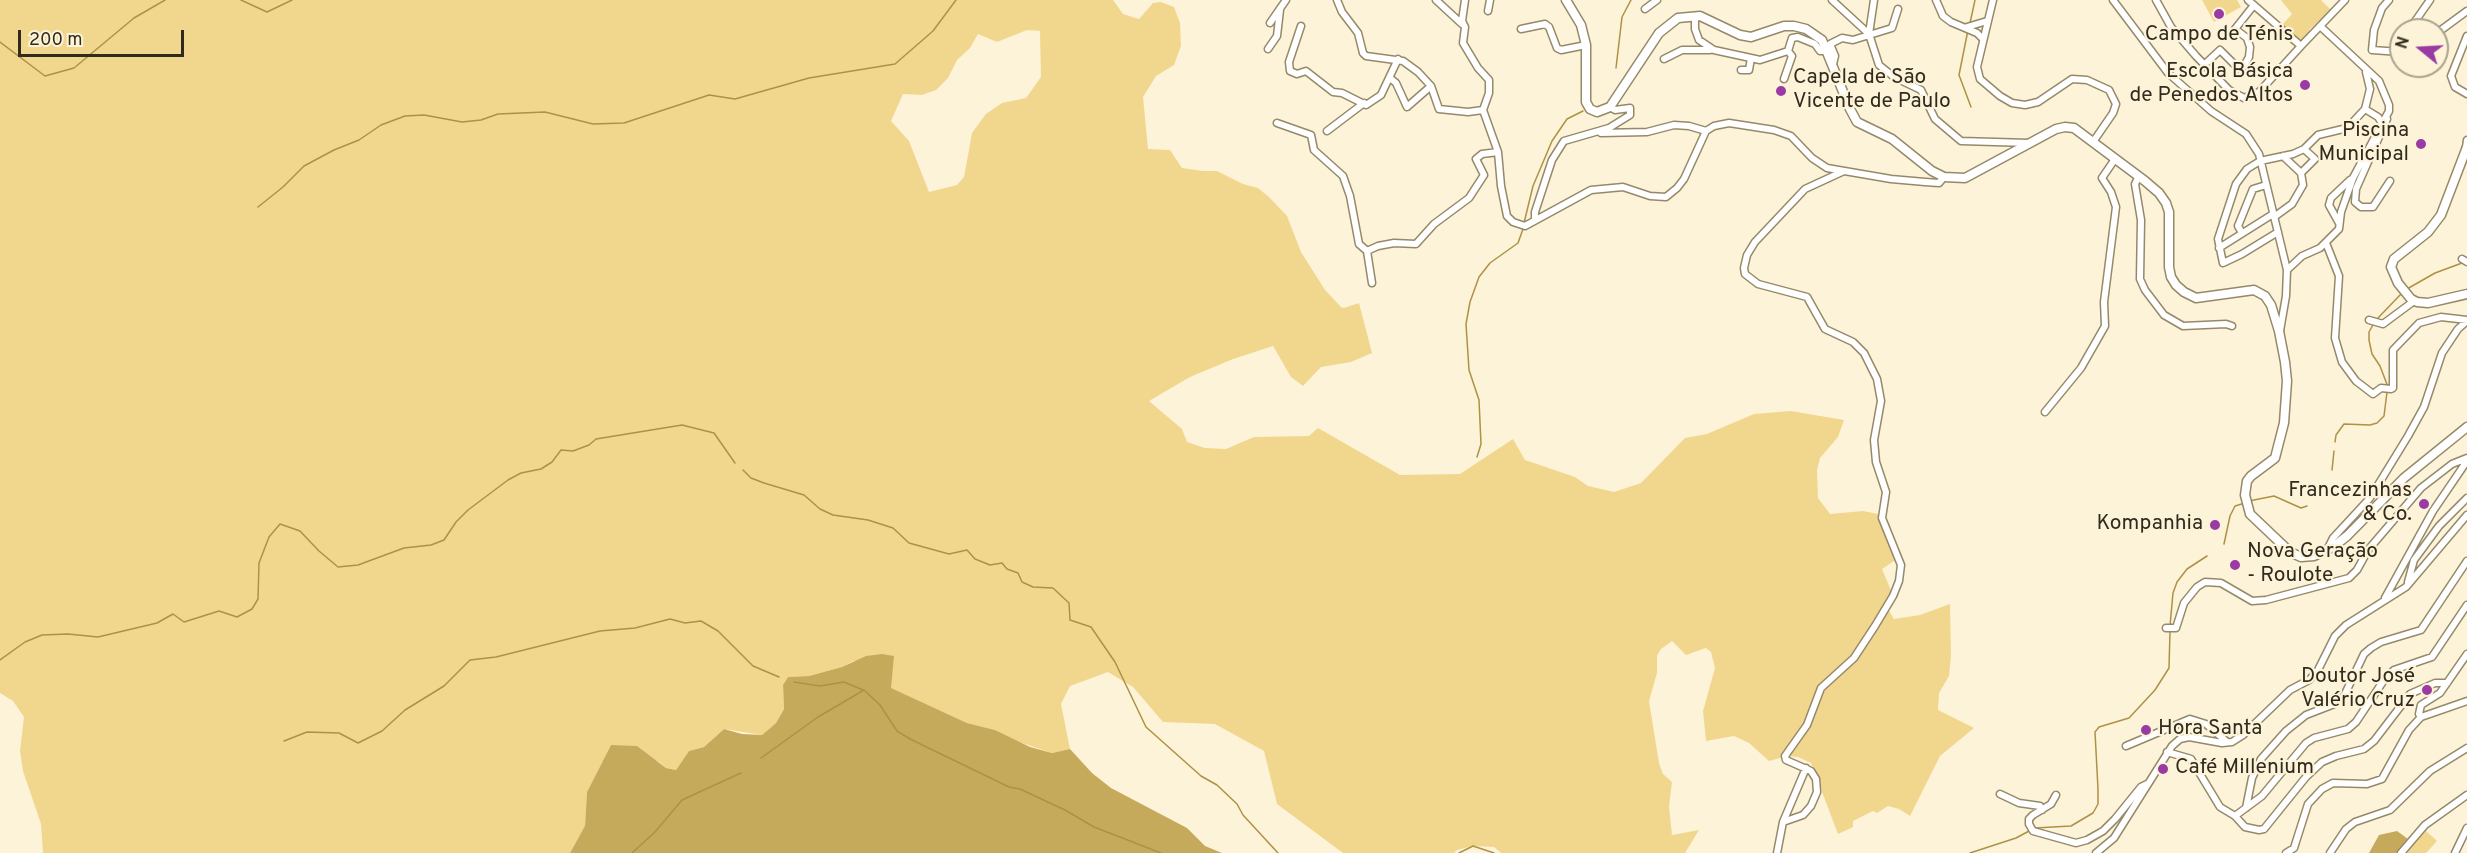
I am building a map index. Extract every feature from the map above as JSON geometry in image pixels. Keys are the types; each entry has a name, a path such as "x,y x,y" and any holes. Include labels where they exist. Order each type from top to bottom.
{"street":[{"path":"1270,23 1286,0"},
{"path":"1337,0 1342,12 1358,33 1363,53 1366,56 1398,59 1418,72 1431,86 1439,110 1467,112 1483,110"},
{"path":"1436,0 1465,27"},
{"path":"1465,0 1462,21 1465,27 1463,43 1478,68 1490,80 1490,93 1483,110 1498,152 1507,216 1519,226 1525,226 1591,190 1606,187 1623,187 1650,196 1666,197 1684,178 1706,131 1714,126 1729,123 1785,133 1819,164 1844,171 1939,183 1944,177"},
{"path":"1488,11 1490,0"},
{"path":"1566,0 1581,25 1586,45 1585,95 1590,109 1597,112 1610,107 1659,33 1678,18 1695,16 1710,20 1740,35 1751,37 1784,26 1806,29 1822,40 1857,122 1892,139 1932,171 1944,177 1965,178 2055,129 2065,127 2074,128 2139,176 2159,193 2166,203 2169,212 2169,267 2176,285 2196,298 2254,290 2265,296 2271,305 2279,331 2287,381 2280,443 2272,462 2251,476 2247,482 2245,495 2250,514 2290,552 2301,556 2314,556 2348,536 2404,478 2467,427"},
{"path":"1645,9 1657,0"},
{"path":"1832,0 1869,34"},
{"path":"1874,0 1869,34 1879,65 1894,77 1921,90 1935,119 1961,141 2030,143"},
{"path":"1936,0 1943,16 1951,22 1967,27 1983,39"},
{"path":"1993,0 1977,68 1980,79 1990,89 2012,103 2025,105 2038,102 2072,79 2087,80 2109,90 2115,104 2113,113 2093,142"},
{"path":"2113,0 2168,73 2211,111 2246,134 2259,154 2287,270 2286,296 2279,331"},
{"path":"2156,0 2170,27 2229,90 2244,98 2259,93 2344,0"},
{"path":"2389,0 2382,8 2374,30 2372,50 2389,51"},
{"path":"2417,18 2430,0"},
{"path":"2204,64 2220,50 2240,69 2244,66 2249,57 2250,48 2247,38 2235,29 2251,3 2301,46"},
{"path":"1833,64 1835,56 1830,44 1842,38 1853,40 1892,28 1899,9"},
{"path":"1268,49 1277,36 1280,10"},
{"path":"2449,24 2467,11"},
{"path":"1695,16 1695,29 1699,40 1714,50"},
{"path":"1967,27 1987,21"},
{"path":"1521,29 1545,24 1549,27 1557,48 1561,50 1586,45"},
{"path":"1301,26 1289,62 1290,71 1297,74 1306,71 1333,92 1341,93 1366,105 1381,95 1398,59"},
{"path":"2320,26 2379,81 2389,105 2383,132 2356,189 2355,202 2361,207 2373,207 2390,181"},
{"path":"2467,36 2451,76 2455,87 2467,94"},
{"path":"1788,51 1792,38 1798,37 1815,44 1820,51 1827,51"},
{"path":"1664,60 1682,50 1714,50 1751,58 1770,58 1788,51"},
{"path":"1784,79 1792,56 1788,51"},
{"path":"1741,70 1749,70 1751,58"},
{"path":"2277,232 2223,263 2217,239 2236,184 2247,169 2260,161 2304,149 2318,135 2343,129 2351,124 2366,109 2370,89 2369,77 2364,66"},
{"path":"1390,78 1396,83 1407,107 1431,86"},
{"path":"1327,131 1364,103"},
{"path":"1535,219 1540,196 1558,148 1564,141 1609,128 1630,115 1630,108 1615,110 1610,107"},
{"path":"2366,109 2378,117 2382,123"},
{"path":"2287,270 2302,256 2326,243 2339,229 2353,177 2387,116"},
{"path":"1277,123 1311,135 1314,150 1342,176 1350,196 1359,244 1366,251 1372,283"},
{"path":"1595,133 1647,132 1674,125 1706,131"},
{"path":"2467,145 2441,215 2428,232 2392,262 2393,275 2412,300 2428,303 2467,294"},
{"path":"2301,173 2315,159 2304,149"},
{"path":"1366,251 1378,246 1416,244 1434,224 1469,198 1484,175 1476,159 1482,154 1498,152"},
{"path":"2219,248 2274,216 2292,204 2299,195 2303,185 2301,173 2283,156"},
{"path":"2045,412 2081,368 2105,326 2104,302 2116,207 2111,192 2102,178 2115,159"},
{"path":"1783,822 1803,815 1811,806 1816,792 1816,779 1806,768 1786,758 1807,725 1821,688 1854,658 1893,596 1899,581 1901,565 1882,518 1886,492 1876,462 1874,440 1881,402 1877,379 1864,353 1853,342 1825,329 1807,297 1758,284 1745,274 1744,268 1755,242 1805,189 1844,171"},
{"path":"2139,176 2135,184 2141,220 2140,279 2145,290 2164,315 2183,326 2226,324 2232,326"},
{"path":"2339,223 2329,205 2331,198 2353,177"},
{"path":"2242,233 2238,226 2253,189 2266,185"},
{"path":"2326,243 2339,276 2335,338 2342,362 2356,381 2373,394 2376,390 2393,387 2393,350 2419,322 2434,318 2467,320"},
{"path":"2369,320 2383,324 2412,300"},
{"path":"2326,550 2333,538 2370,498 2424,407 2442,353 2467,320"},
{"path":"2385,598 2433,511 2467,460"},
{"path":"2170,629 2176,628 2184,603 2197,587 2205,582 2221,583 2252,601 2266,600 2349,578 2357,570 2368,549 2421,488 2452,464 2467,460"},
{"path":"2408,584 2414,560 2439,526 2467,498"},
{"path":"2096,853 2114,838 2167,752 2180,739 2189,737 2232,742 2243,735 2290,690 2309,680 2317,672 2335,636 2346,625 2385,598 2397,594 2408,584 2467,515"},
{"path":"2246,808 2252,778 2261,759 2286,731 2306,715 2329,708 2344,696 2364,654 2371,648 2381,642 2421,630 2467,561"},
{"path":"2235,816 2262,796 2306,743 2314,738 2348,729 2356,722 2384,680 2394,670 2432,657 2467,605"},
{"path":"2421,717 2419,714 2421,705 2440,693 2467,654"},
{"path":"2167,752 2191,759 2220,807 2235,816 2245,827 2253,831 2264,829 2306,777 2322,762 2364,748 2374,741 2410,694 2435,682 2447,683"},
{"path":"2286,853 2294,848 2299,840 2304,814 2314,795 2333,783 2367,784 2382,779 2409,730 2421,717 2467,701"},
{"path":"2126,746 2190,719 2206,724 2227,742"},
{"path":"2330,853 2346,829 2355,822 2390,810 2430,771 2467,748"},
{"path":"1777,853 1783,822 1806,768"},
{"path":"2056,795 2051,804 2029,819 2032,829 2068,842 2087,840 2103,831 2141,787 2148,784"},
{"path":"2000,794 2019,803 2040,806 2042,810"},
{"path":"2401,853 2425,825 2467,795"},
{"path":"2455,853 2467,828"}],"shaded area":[{"path":"0,0 1113,0 1123,14 1139,19 1153,3 1161,2 1174,7 1180,23 1181,46 1174,65 1156,76 1143,97 1148,149 1170,150 1182,168 1217,171 1243,184 1258,188 1269,197 1287,216 1301,252 1325,290 1341,307 1359,303 1372,353 1351,362 1321,367 1303,386 1291,377 1273,346 1233,359 1190,377 1149,401 1182,429 1187,442 1205,448 1226,449 1254,437 1309,436 1318,428 1400,475 1460,474 1513,439 1525,460 1575,477 1588,486 1614,492 1641,483 1685,438 1707,434 1754,414 1791,411 1844,420 1838,437 1820,458 1817,470 1818,498 1830,514 1863,511 1883,515 1897,559 1882,569 1892,593 1888,609 1894,619 1920,615 1950,604 1949,676 1939,693 1938,710 1974,728 1940,756 1910,816 1899,809 1888,806 1877,813 1873,811 1853,821 1853,827 1838,834 1811,763 1798,757 1787,756 1769,761 1749,743 1734,736 1706,741 1703,711 1715,668 1711,652 1706,648 1686,655 1672,641 1661,649 1657,656 1657,673 1649,701 1659,763 1663,774 1672,782 1669,806 1672,835 1699,830 1685,853 1501,853 1494,847 1473,846 1454,853 1343,853 1277,804 1264,751 1215,724 1163,722 1133,687 1108,672 1070,686 1061,704 1070,749 1052,753 1010,739 995,730 967,723 890,688 891,672 854,661 842,667 809,676 788,677 783,685 784,709 776,723 762,735 724,729 704,747 689,751 676,770 611,745 587,792 585,827 570,853 43,853 41,824 23,771 20,751 24,717 13,701 0,693","holes":["1027,30 1040,31 1041,77 1026,98 1002,103 986,114 972,133 964,177 957,185 929,192 909,141 891,121 903,94 922,95 936,90 948,78 957,60 970,48 978,34 997,42"]},
{"name":"Campo de Ténis","path":"2202,0 2237,0 2241,7 2214,22"},
{"path":"2281,0 2321,0 2331,10 2309,30 2309,34 2302,42 2282,25 2292,14"},
{"path":"882,654 894,656 891,688 967,723 995,730 1030,747 1052,753 1070,749 1092,773 1111,788 1187,828 1205,846 1222,853 570,853 585,826 587,792 611,745 637,746 666,768 676,770 689,751 704,747 724,729 742,734 762,735 776,723 784,709 783,685 788,677 809,676 842,667 866,656"},
{"path":"2425,830 2437,841 2426,853 2406,853"},
{"path":"2397,831 2408,839 2398,853 2369,853 2379,835"}],"waterway":[{"path":"0,42 45,76 74,68 134,18 165,0"},
{"path":"241,0 267,12 292,0"},
{"path":"258,207 304,166 359,140 381,125 405,116 424,115 462,122 481,120 498,114 545,112 593,124 624,123 709,95 735,99 809,78 895,64 933,31 956,0"},
{"path":"1616,68 1622,17 1631,0"},
{"path":"1970,23 1975,0"},
{"path":"1968,30 1959,75 1971,107"},
{"path":"1524,223 1533,186 1552,141 1567,119 1583,111"},
{"path":"1477,457 1481,444 1479,400 1469,370 1466,324 1470,302 1479,277 1490,263 1518,243 1523,229"},
{"path":"2407,289 2435,273 2462,263"},
{"path":"2377,319 2401,294"},
{"path":"2374,323 2369,332 2372,354 2380,366 2388,387"},
{"path":"2335,442 2336,435 2344,424 2377,423 2384,416 2387,392"},
{"path":"0,660 25,642 42,635 68,634 98,637 157,623 173,614 184,622 219,611 237,617 252,609 258,599 259,563 269,537 280,524 300,531 338,567 358,565 404,548 431,545 444,540 456,522 468,510 508,480 521,473 541,469 552,462 561,450 573,451 589,445 596,439 682,425 714,433 735,463"},
{"path":"2332,470 2334,451"},
{"path":"743,470 751,478 804,495 820,509 833,515 868,520 893,528 909,543 949,554 967,550 975,559 990,565 1002,563 1007,569 1018,573 1022,582 1033,587 1053,588 1069,603 1070,620 1091,627 1115,662 1146,727 1201,776 1217,785 1237,804 1243,815 1278,853"},
{"path":"2249,501 2274,496 2301,508 2307,506"},
{"path":"2224,544 2230,516 2235,506 2245,503"},
{"path":"2170,626 2173,593 2177,582 2187,569 2207,556"},
{"path":"284,741 307,732 339,733 358,743 382,731 405,710 444,686 470,660 496,657 600,631 635,628 670,619 685,623 701,621 718,631 753,666 779,677"},
{"path":"2035,828 2071,826 2093,813 2098,804 2095,732 2099,727 2129,718 2155,690 2169,668 2170,631"},
{"path":"794,682 820,686 844,682 863,690"},
{"path":"761,758 818,717 864,690 880,705 897,731 910,739 1009,787 1020,789 1065,810 1094,827 1161,853"},
{"path":"632,853 655,832 682,800 741,773"},
{"path":"1970,853 2016,838 2031,830"},
{"path":"1459,853 1473,846 1494,853"}],"place":[{"name":"Campo de Ténis","path":"2219,14"},
{"name":"Escola Básica de Penedos Altos","path":"2305,85"},
{"name":"Capela de São Vicente de Paulo","path":"1781,91"},
{"name":"Piscina Municipal","path":"2421,144"},
{"name":"Francezinhas & Co.","path":"2424,504"},
{"name":"Kompanhia","path":"2215,525"},
{"name":"Nova Geração - Roulote","path":"2235,565"},
{"name":"Doutor José Valério Cruz","path":"2427,690"},
{"name":"Hora Santa","path":"2146,730"},
{"name":"Café Millenium","path":"2163,769"}]}
